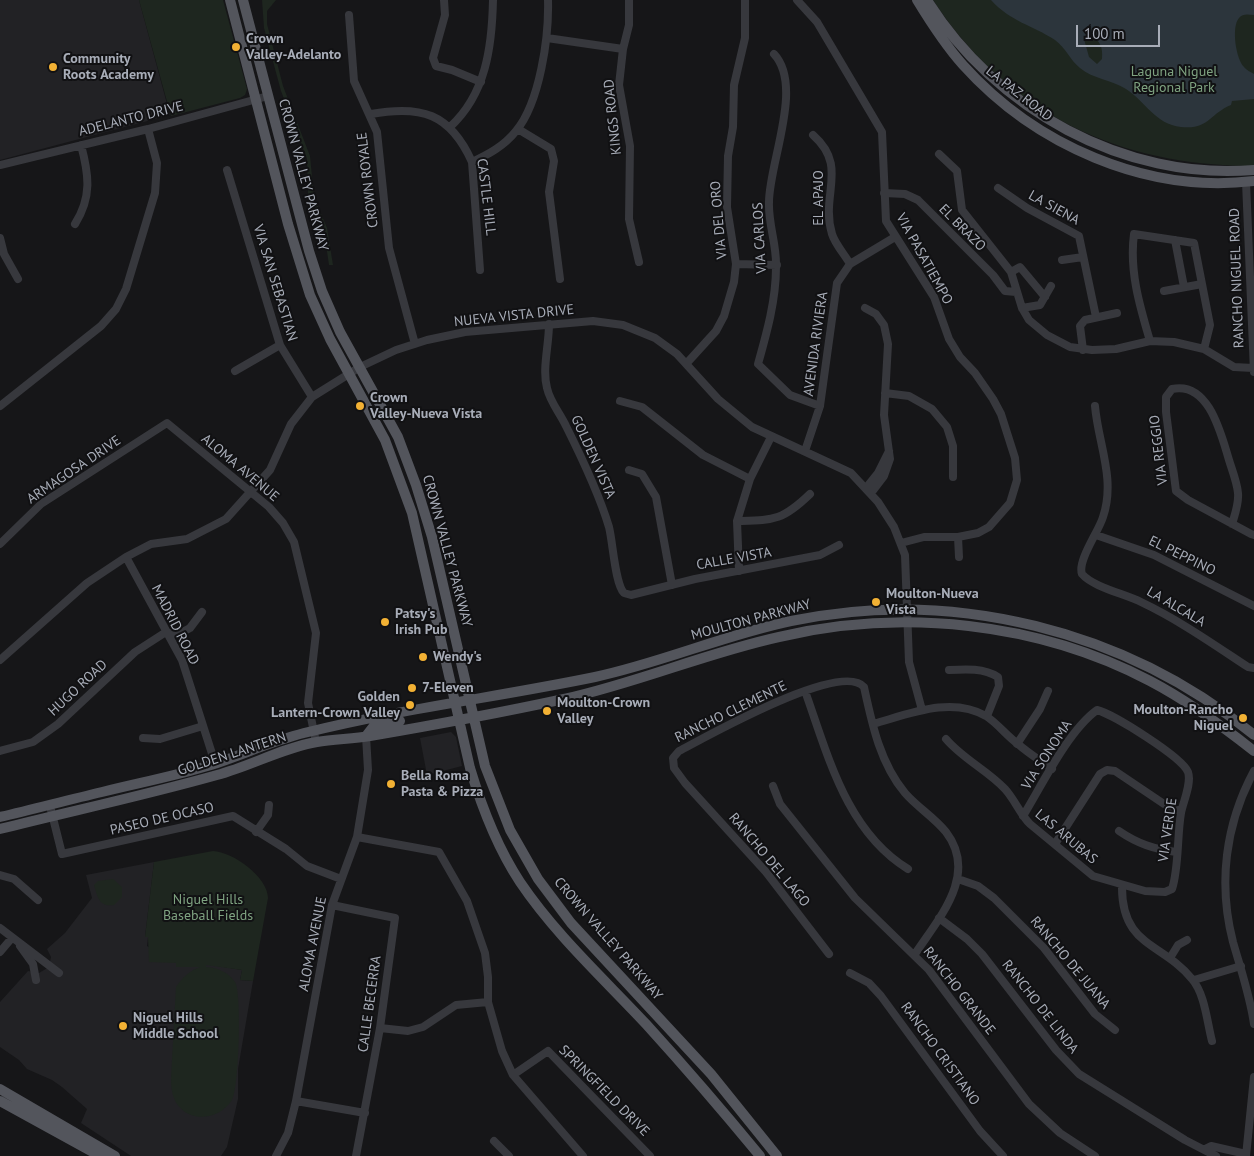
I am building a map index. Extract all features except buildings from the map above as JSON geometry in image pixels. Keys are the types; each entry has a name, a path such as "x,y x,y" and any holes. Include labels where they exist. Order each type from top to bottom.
{"main road":[{"name":"CROWN VALLEY PARKWAY","path":"230,0 296,254 310,295 385,440 412,512 470,768 486,816 520,882 550,920 679,1060 760,1156"},
{"name":"CROWN VALLEY PARKWAY","path":"243,0 315,272 337,325 398,437 416,485 432,537 475,716 480,747 498,803 538,880 572,923 711,1074 777,1156"},
{"name":"LA PAZ ROAD","path":"916,0 945,43 965,67 1017,114 1051,136 1108,163 1154,176 1198,181 1252,180"},
{"name":"LA PAZ ROAD","path":"927,0 950,34 976,62 1011,92 1049,120 1082,138 1123,154 1201,170 1254,170"},
{"path":"1201,170 1204,174 1234,176 1252,180"},
{"name":"MOULTON PARKWAY","path":"470,700 615,672 789,621 844,612 931,610 1002,618 1047,628 1094,644 1140,662 1179,682 1220,708 1254,735"},
{"name":"MOULTON PARKWAY","path":"475,716 604,689 734,649 814,629 881,622 907,624 940,623 1002,630 1091,656 1147,679 1181,698 1209,716 1254,751"},
{"name":"GOLDEN LANTERN","path":"0,829 51,811 215,763 271,743 313,731 470,700"},
{"path":"326,729 334,734 354,731 366,736 373,727 402,720 403,713"},
{"name":"GOLDEN LANTERN","path":"0,817 51,811 171,787 316,742 366,736 475,716"},
{"path":"171,787 173,782 209,773 215,763 222,767 242,762 248,764"},
{"path":"1,1098 100,1156"},
{"path":"1,1098 115,1156"}],"street":[{"path":"444,0 445,15 433,58 434,63 436,66 452,70 481,82"},
{"path":"450,128 462,116 481,82 492,29 493,0"},
{"path":"472,162 490,154 518,129 531,101 542,68 547,38 548,0"},
{"name":"KINGS ROAD","path":"629,0 629,25 623,49 619,85 630,146 629,219 639,262"},
{"name":"VIA DEL ORO","path":"686,364 703,347 724,316 734,282 736,264 727,207 727,166 733,127 734,85 745,38 745,0"},
{"name":"VIA PASATIEMPO","path":"797,0 817,22 882,132 886,221 934,297 949,338 960,357 975,373 993,399 1001,414 1015,458 1017,480 1006,510 984,530 958,537 924,537 901,543"},
{"name":"CROWN ROYALE","path":"349,15 354,81 371,114 380,144 384,218 389,248 415,344"},
{"path":"547,38 623,49"},
{"name":"VIA CARLOS","path":"774,54 782,62 786,74 783,134 769,201 776,265 770,323 758,364 790,395 820,406"},
{"name":"ADELANTO DRIVE","path":"0,165 148,129 268,96"},
{"name":"CASTLE HILL","path":"371,114 394,110 412,110 438,118 450,128 465,146 472,162 480,270"},
{"path":"0,406 102,326 116,309 126,289 155,193 157,163 148,129"},
{"path":"518,129 551,150 554,162 549,192 560,279"},
{"name":"EL APAJO","path":"813,135 826,146 832,160 829,213 832,235 850,264"},
{"path":"75,224 83,211 88,187 88,173 81,145"},
{"path":"939,154 957,171 962,210 1011,272 1016,292 1029,320 1047,335 1070,347 1083,350 1116,349 1150,341 1174,342 1204,350 1234,367 1253,368"},
{"name":"VIA SAN SEBASTIAN","path":"227,170 280,345 312,397"},
{"name":"RANCHO NIGUEL ROAD","path":"1252,180 1254,372"},
{"name":"LA SIENA","path":"998,188 1026,208 1079,236 1096,317"},
{"name":"EL BRAZO","path":"884,193 912,196 993,275 1005,291 1016,292"},
{"path":"1150,341 1139,303 1131,255 1134,234 1194,243 1210,325 1204,350"},
{"name":"AVENIDA RIVIERA","path":"805,451 820,406 837,283 850,264 895,237"},
{"path":"0,238 4,254 18,278"},
{"path":"1175,240 1184,287"},
{"path":"1062,260 1083,257"},
{"path":"736,264 776,265"},
{"path":"1011,272 1020,267 1045,297"},
{"path":"1164,291 1202,284"},
{"path":"1022,308 1040,305 1052,286"},
{"path":"865,308 876,314 884,325 888,344 884,415 889,451 884,468 868,490"},
{"path":"1083,350 1080,326 1085,320 1117,313"},
{"name":"NUEVA VISTA DRIVE","path":"0,660 87,582 126,557 151,544 187,539 226,519 270,470 291,424 312,397 349,373 415,344 465,332 593,320 623,325 655,338 686,364 733,413 752,427 851,474 868,490 886,512 901,543 907,573 906,611 909,662 922,710"},
{"name":"GOLDEN VISTA","path":"549,324 549,344 545,374 547,390 569,433 607,520 620,590 631,595"},
{"path":"236,371 280,345"},
{"name":"VIA REGGIO","path":"1232,524 1238,494 1217,419 1208,406 1195,395 1180,387 1172,389 1166,397 1166,412 1176,491 1188,500 1232,524 1254,535"},
{"path":"885,393 909,396 932,409 947,427 953,446 953,477"},
{"path":"620,401 642,407 703,455 750,479"},
{"path":"1095,406 1106,465 1107,502 1096,534"},
{"name":"ALOMA AVENUE","path":"167,423 269,507 283,523 294,542 300,560 316,633 314,661 308,693 308,709 316,742"},
{"name":"ARMAGOSA DRIVE","path":"0,544 41,504 167,423"},
{"path":"739,571 737,521 750,479 771,437"},
{"path":"629,470 642,474 656,497 672,585"},
{"path":"737,521 771,520 792,511 810,494"},
{"name":"LA ALCALA","path":"1096,534 1081,565 1082,574 1090,580 1141,601 1190,629 1248,667 1254,668"},
{"name":"EL PEPPINO","path":"1096,534 1168,562 1254,606"},
{"path":"958,537 959,556"},
{"name":"CALLE VISTA","path":"631,595 820,555 839,545"},
{"name":"MADRID ROAD","path":"126,557 182,660 215,763"},
{"path":"166,632 179,634 190,628 202,612"},
{"name":"HUGO ROAD","path":"0,751 33,742 58,724 135,652 166,632"},
{"path":"949,670 970,669 991,673 998,678 999,686 986,716"},
{"name":"RANCHO CLEMENTE","path":"673,758 679,751 752,714 805,691 833,684 853,682 861,684 873,724"},
{"path":"805,691 845,801 891,859 908,869"},
{"path":"1017,744 1040,709 1048,691"},
{"path":"915,954 948,905 958,879 957,856 948,834 917,806 894,777 881,751 873,724 922,710 951,706 965,708 986,716 1017,744 1052,769"},
{"name":"VIA SONOMA","path":"1023,816 1075,733 1088,716 1097,710 1117,719 1162,748 1186,768 1189,775"},
{"path":"143,738 160,739 203,726"},
{"name":"ALOMA AVENUE","path":"276,1156 288,1134 296,1101 332,905 357,836 368,770 366,736"},
{"name":"LAS ARUBAS","path":"946,739 958,753 1005,790 1023,816 1093,876 1145,891 1166,892 1172,889"},
{"name":"RANCHO DEL LAGO","path":"673,758 674,768 685,783 766,872 830,954"},
{"path":"1055,844 1100,774 1107,770 1115,771 1164,804 1181,812"},
{"path":"1254,772 1234,819 1225,863 1227,915 1253,1007 1254,1024"},
{"name":"VIA VERDE","path":"1172,889 1181,812 1189,775"},
{"name":"RANCHO GRANDE","path":"773,786 780,804 855,898 874,918 915,954 944,988 1029,1104 1060,1133 1095,1156"},
{"path":"256,832 268,814 269,805"},
{"name":"PASEO DE OCASO","path":"51,811 62,854 233,816 286,849 307,866 341,879"},
{"path":"1120,831 1141,844 1176,852"},
{"path":"357,836 439,852 467,901 485,953 488,977 488,1002 502,1051 513,1075 583,1156"},
{"path":"0,875 14,879 38,900"},
{"name":"RANCHO DE JUANA","path":"958,879 978,886 994,898 1044,948 1095,1014 1115,1030"},
{"path":"1122,885 1122,902 1133,929 1154,950 1170,958 1194,980 1201,997 1212,1041"},
{"name":"CALLE BECERRA","path":"332,905 395,918 380,1028 356,1156"},
{"name":"RANCHO DE LINDA","path":"939,918 967,939 982,954 1056,1050 1079,1074 1185,1140 1216,1156"},
{"path":"0,928 11,939 30,950 59,973"},
{"path":"0,952 11,939"},
{"path":"1170,958 1178,946 1187,940"},
{"path":"19,945 33,964 36,980"},
{"path":"1194,980 1240,966"},
{"name":"RANCHO CRISTIANO","path":"850,972 869,984 882,996 980,1131 1003,1156"},
{"path":"380,1028 408,1031 423,1027 456,1005 488,1002"},
{"name":"SPRINGFIELD DRIVE","path":"513,1075 548,1052 650,1156"},
{"path":"1246,1155 1250,1143 1254,1077"},
{"path":"296,1101 365,1113"},
{"path":"494,1141 509,1156"},
{"name":"RANCHO DE LINDA","path":"1205,1149 1211,1146 1246,1155"}],"shaded area":[{"name":"Community Roots Academy","path":"0,0 139,0 170,115 0,160"},
{"path":"991,0 1254,0 1254,15 1241,16 1237,22 1235,43 1241,63 1254,74 1254,99 1232,101 1231,105 1198,126 1181,127 1172,125 1157,117 1126,89 1085,72 1055,40 1014,18","holes":["1092,34 1102,51 1102,59 1097,64 1089,57 1084,39"]},
{"path":"451,732 456,737 462,766 427,775 420,738"},
{"name":"Niguel Hills Middle School","path":"154,862 145,937 148,937 147,946 183,966 201,967 206,964 242,970 240,980 253,981 238,1069 238,1099 227,1147 221,1156 131,1156 81,1123 87,1109 62,1087 52,1080 27,1069 19,1060 0,1047 0,1002 28,971 39,973 49,967 51,957 47,949 65,933 92,898 86,875"}],"green space":[{"path":"139,0 223,0 247,89 245,95 240,98 171,116"},
{"path":"262,0 276,0 267,11 267,24 283,86 310,156 314,197 327,228 333,265 329,265 324,231 308,195 307,159 281,91 264,28"},
{"name":"Laguna Niguel Regional Park","path":"933,0 1254,0 1254,166 1205,164 1157,156 1113,144 1071,126 1032,103 996,74 963,40"},
{"name":"Niguel Hills Baseball Fields","path":"213,851 230,856 248,867 262,882 268,898 253,981 240,980 242,970 206,965 206,967 226,973 235,982 239,1021 238,1061 232,1100 227,1106 213,1115 197,1117 183,1110 177,1104 172,1091 171,1078 176,987 186,975 200,967 176,967 176,963 149,962 148,937 145,937 154,862"},
{"path":"113,879 122,887 122,897 114,905 105,905 98,898 94,885 98,881"}],"place":[{"name":"Crown Valley-Adelanto","path":"236,47"},
{"name":"Community Roots Academy","path":"53,67"},
{"name":"Crown Valley-Nueva Vista","path":"360,406"},
{"name":"Moulton-Nueva Vista","path":"876,602"},
{"name":"Patsy's Irish Pub","path":"385,622"},
{"name":"Wendy's","path":"423,657"},
{"name":"7-Eleven","path":"412,688"},
{"name":"Golden Lantern-Crown Valley","path":"410,705"},
{"name":"Moulton-Crown Valley","path":"547,711"},
{"name":"Moulton-Rancho Niguel","path":"1243,718"},
{"name":"Bella Roma Pasta & Pizza","path":"391,784"},
{"name":"Niguel Hills Middle School","path":"123,1026"}]}
